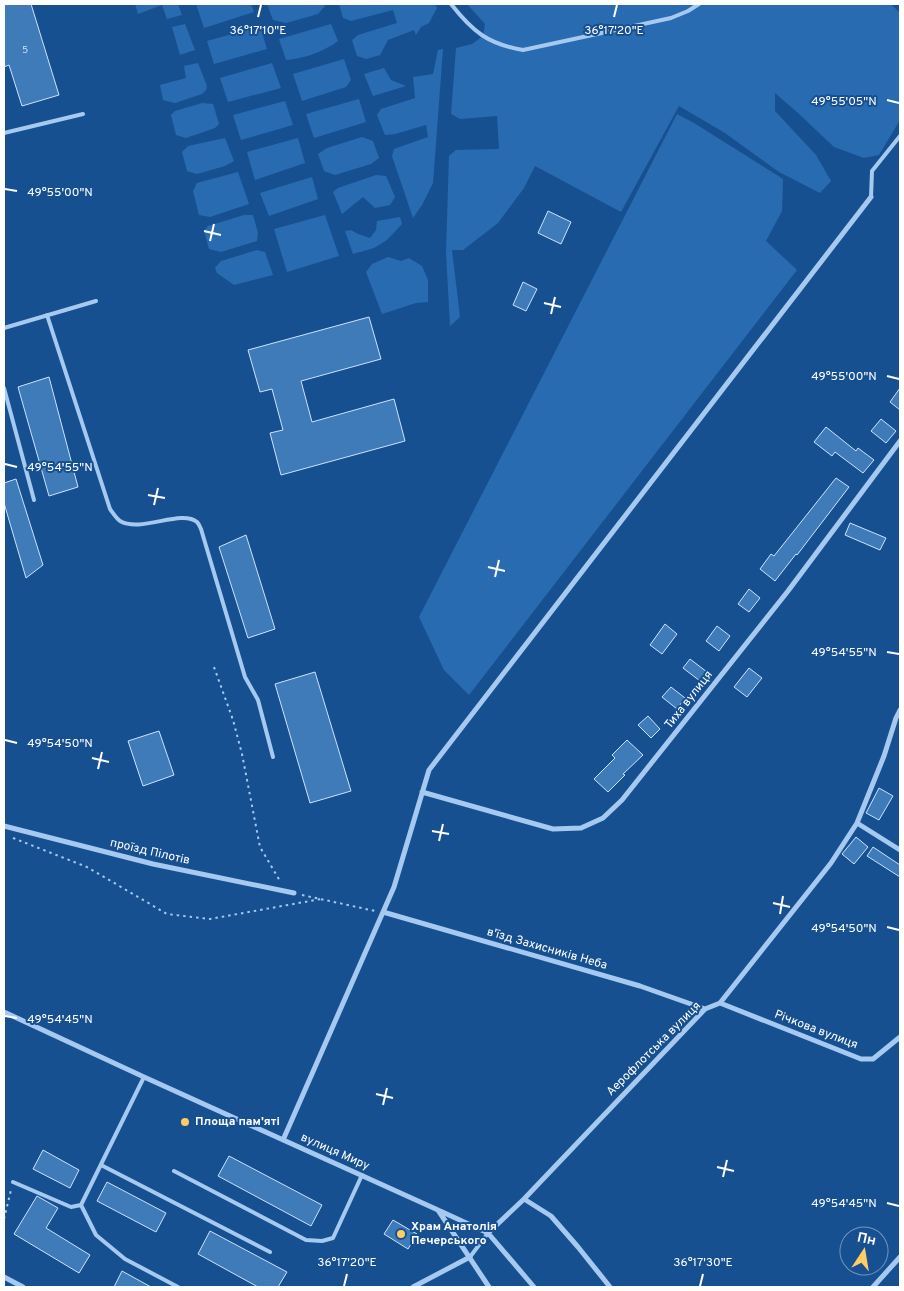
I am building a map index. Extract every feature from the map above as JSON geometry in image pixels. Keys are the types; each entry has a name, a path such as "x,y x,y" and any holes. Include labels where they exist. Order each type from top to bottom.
{"street":[{"path":"283,1140 394,887 429,770 871,197"},
{"name":"Тиха вулиця","path":"422,792 553,829 581,828 603,818 622,800 763,622 900,441"},
{"name":"Аерофлотська вулиця","path":"488,1233 524,1199 705,1009 720,1003 830,863 857,823 900,710"},
{"path":"857,823 900,850"},
{"name":"проїзд Пілотів","path":"4,826 153,864 294,893"},
{"name":"в'їзд Захисників Неба","path":"383,912 640,986 705,1009"},
{"name":"Річкова вулиця","path":"720,1003 861,1058 873,1059 900,1037"},
{"name":"вулиця Миру","path":"4,1012 488,1233"},
{"path":"524,1199 551,1216 610,1287"},
{"path":"438,1210 489,1287"},
{"path":"488,1233 534,1287"},
{"path":"413,1287 470,1257"},
{"path":"873,1287 900,1257"},
{"path":"4,1277 23,1287"}],"lane":[{"path":"451,4 465,21 488,40 506,47 523,50 671,18 699,4"},
{"path":"4,133 83,114"},
{"path":"871,197 872,171 900,136"},
{"path":"4,328 96,301"},
{"path":"47,315 110,509 118,520 129,524 186,519 196,521 201,529 244,677 258,700 273,757"},
{"path":"4,388 34,500"},
{"path":"81,1205 144,1077"},
{"path":"101,1165 270,1252"},
{"path":"174,1171 306,1240 322,1242 333,1238 362,1175"},
{"path":"13,1182 71,1207 81,1205"},
{"path":"81,1205 96,1235 125,1259 178,1287"},
{"path":"470,1257 488,1233"}],"path":[{"path":"214,667 233,720 242,754 260,847 284,887 294,893 383,912"},
{"path":"9,835 87,867 167,914 210,919 320,899"},
{"path":"4,1219 13,1182"}],"shaded area":[{"path":"135,4 178,4 182,15 167,19 162,5 138,14"},
{"path":"196,4 251,4 254,12 204,28"},
{"path":"267,4 324,4 325,6 318,14 286,23 273,20"},
{"path":"339,4 435,4 437,8 429,23 421,27 416,35 414,30 388,40 380,55 366,59 357,56 352,40 358,35 397,23 393,10 351,21 343,18"},
{"path":"467,4 891,4 900,13 900,120 879,155 864,158 834,147 775,93 775,111 816,155 831,181 820,193 779,172 725,133 679,106 621,212 535,166 524,188 498,223 463,250 452,250 460,317 450,326 446,252 449,156 456,150 499,149 497,116 460,119 451,114 456,48 472,44 483,36 485,24"},
{"path":"185,24 195,50 180,55 172,27"},
{"path":"331,24 338,41 314,54 286,60 279,39"},
{"path":"260,26 267,49 214,64 207,41"},
{"path":"443,49 433,183 413,218 392,156 394,149 428,137 426,125 385,135 377,115 381,109 415,98 413,77 433,74 438,50"},
{"path":"344,59 351,80 346,87 302,101 293,74"},
{"path":"198,63 207,86 206,90 202,94 175,103 163,100 160,85 186,78 184,66"},
{"path":"272,63 281,88 228,102 220,78"},
{"path":"384,68 391,80 406,86 373,96 364,74"},
{"path":"359,99 366,122 314,138 306,114"},
{"path":"285,101 293,125 241,140 233,115"},
{"path":"202,103 213,104 219,124 215,128 186,138 176,135 171,115 175,111"},
{"path":"677,114 783,179 782,211 766,241 797,270 469,695 444,670 419,617"},
{"path":"362,137 373,141 379,158 371,164 335,175 324,171 318,154 327,148"},
{"path":"225,138 234,161 225,166 197,174 187,171 182,152 188,146"},
{"path":"298,138 305,163 255,180 247,152"},
{"path":"238,172 249,204 210,217 199,215 193,191 197,183"},
{"path":"376,175 386,176 395,197 390,205 375,208 363,197 342,214 333,192 338,188"},
{"path":"312,177 318,199 269,216 260,193"},
{"path":"244,215 253,215 258,233 257,241 221,252 209,249 204,231 208,226"},
{"path":"325,215 339,256 287,272 274,229"},
{"path":"400,217 402,224 387,240 374,248 353,254 345,231 351,230 370,238 376,230 377,221"},
{"path":"257,250 265,252 273,275 234,285 217,273 215,268 221,261"},
{"path":"388,257 401,261 409,258 422,266 428,280 428,302 416,303 382,314 366,272 372,264"}],"building":[{"path":"4,4 31,4 59,95 22,106 9,65 4,67"},
{"path":"548,211 571,222 561,244 538,233"},
{"path":"523,282 537,289 526,311 513,305"},
{"path":"369,317 381,359 301,381 312,422 394,399 405,441 281,475 270,433 283,430 272,389 260,392 248,350"},
{"path":"49,377 78,487 49,496 18,387"},
{"path":"900,388 900,410 890,402"},
{"path":"881,419 896,431 886,443 871,431"},
{"path":"826,427 856,451 858,448 874,460 863,473 835,452 832,456 814,442"},
{"path":"836,478 849,487 775,581 760,569 771,554 774,556"},
{"path":"16,479 43,565 26,578 4,503 4,483"},
{"path":"850,523 886,538 880,550 845,535"},
{"path":"246,535 275,629 248,638 219,547"},
{"path":"749,589 760,598 749,612 738,604"},
{"path":"665,624 677,634 662,654 650,645"},
{"path":"717,626 730,636 719,651 706,641"},
{"path":"690,659 707,672 700,681 683,668"},
{"path":"749,668 762,678 747,697 734,687"},
{"path":"315,672 351,791 310,803 275,684"},
{"path":"671,687 685,698 677,709 662,697"},
{"path":"648,716 660,729 651,738 638,725"},
{"path":"159,731 174,775 143,786 128,741"},
{"path":"627,740 643,755 608,792 594,779 615,758 612,755"},
{"path":"879,788 893,796 879,820 866,813"},
{"path":"856,837 868,847 854,864 842,854"},
{"path":"873,847 900,865 900,877 867,856"},
{"path":"43,1150 79,1170 70,1188 33,1169"},
{"path":"229,1156 322,1205 311,1226 218,1176"},
{"path":"107,1182 166,1213 156,1232 97,1201"},
{"path":"37,1196 58,1208 46,1228 90,1255 79,1273 14,1234"},
{"name":"Храм Анатолія Печерського","path":"393,1220 417,1234 408,1249 384,1234"},
{"path":"210,1231 287,1272 278,1287 258,1287 198,1254"},
{"path":"122,1271 151,1287 114,1287"}],"place":[{"name":"Площа пам'яті","path":"185,1122"},
{"name":"Храм Анатолія Печерського","path":"401,1234"}]}
